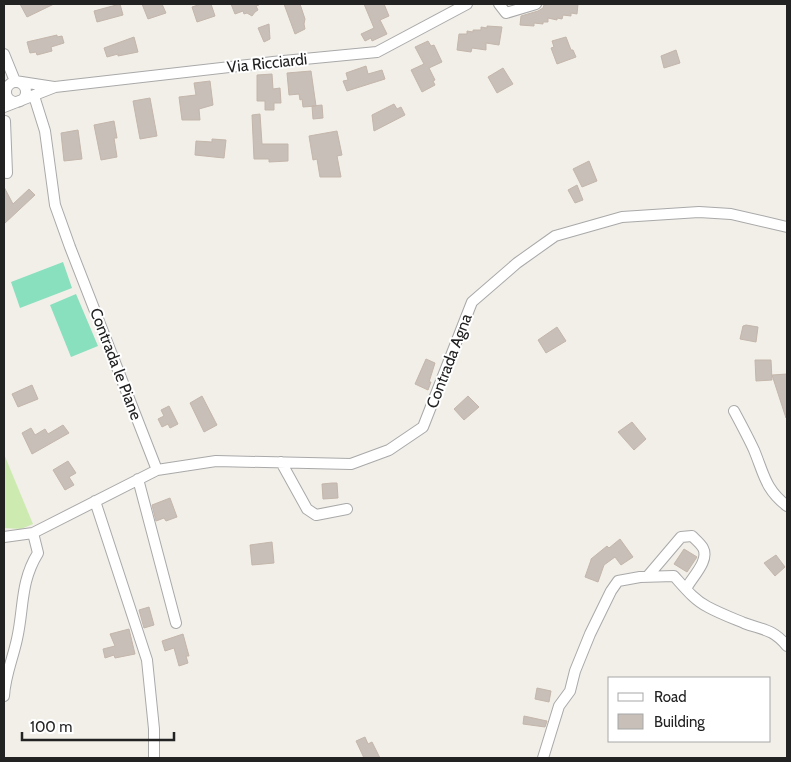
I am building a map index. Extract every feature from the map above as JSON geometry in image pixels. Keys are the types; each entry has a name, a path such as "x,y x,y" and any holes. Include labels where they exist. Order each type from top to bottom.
{"street":[{"name":"Via Ricciardi","path":"55,87 377,52 467,4"},
{"path":"499,4 506,12 536,4"},
{"path":"4,54 15,81 23,84 27,91 24,99 4,107"},
{"path":"15,81 55,87 16,102 9,100 4,91 8,84 15,81"},
{"name":"Contrada le Piane","path":"34,96 45,131 55,205 157,470"},
{"path":"5,120 7,173"},
{"name":"Contrada Agna","path":"157,470 216,460 351,464 389,450 423,428 472,302 517,263 555,236 622,217 699,212 731,214 787,227"},
{"path":"734,412 755,452 766,482 773,494 787,506"},
{"path":"281,462 307,509 316,515 346,509"},
{"path":"4,538 33,533 157,470"},
{"path":"138,480 176,623"},
{"path":"95,501 147,660 154,729 154,758"},
{"path":"4,696 4,685 21,622 23,591 29,567 38,553 33,533"},
{"path":"646,577 680,536 692,536 703,548 705,554 703,561 686,589"},
{"path":"543,758 558,706 570,691 575,671 590,634 618,581 627,578 674,576 681,586 708,607 770,631 780,637 787,646"}],"green space":[{"path":"63,262 72,288 20,308 11,282"},
{"path":"76,294 98,346 71,357 50,305"},
{"path":"4,454 33,524 21,529 4,528"}],"building":[{"path":"20,4 54,4 27,17"},
{"path":"120,4 123,15 97,22 94,11"},
{"path":"142,4 162,4 166,13 148,19"},
{"path":"201,4 211,4 215,16 197,22 192,7"},
{"path":"231,4 259,5 256,6 258,10 252,16 247,13 244,14 243,11 235,14"},
{"path":"284,4 300,4 305,19 305,29 295,34"},
{"path":"364,4 384,4 389,16 380,20 387,34 372,41 371,38 365,41 361,34 374,28"},
{"path":"578,4 577,14 571,13 571,16 563,15 562,19 557,18 557,20 548,18 548,22 543,22 543,24 534,23 534,26 520,25 521,16 538,11 544,5"},
{"path":"269,24 270,39 264,42 258,28"},
{"path":"487,26 502,27 499,45 486,43 486,50 472,48 471,52 457,50 459,34 467,34 467,31 481,30 481,27 487,28"},
{"path":"57,35 57,37 62,36 64,43 51,47 52,51 37,55 36,52 30,53 27,42"},
{"path":"134,37 138,52 107,57 104,48"},
{"path":"566,37 576,57 557,64 551,48 554,47 552,41"},
{"path":"428,41 431,46 434,45 442,62 429,68 435,80 433,81 435,85 422,92 411,70 424,64 415,47"},
{"path":"676,50 680,63 664,68 661,56"},
{"path":"366,66 368,74 382,70 385,79 347,91 343,81 348,80 346,73"},
{"path":"503,68 513,84 497,93 488,77"},
{"path":"311,71 316,106 303,107 299,94 289,95 287,73"},
{"path":"272,74 273,89 280,88 281,103 274,103 274,110 265,110 265,101 257,101 257,75"},
{"path":"210,81 213,105 199,109 200,120 182,120 179,97 196,95 194,83"},
{"path":"150,98 157,136 140,139 133,101"},
{"path":"394,104 397,109 401,107 405,115 374,131 372,115"},
{"path":"322,105 323,118 313,119 312,106"},
{"path":"260,114 262,144 288,144 288,161 269,162 269,159 254,159 252,115"},
{"path":"114,121 117,138 114,138 117,157 101,160 94,125"},
{"path":"78,130 82,159 64,161 61,133"},
{"path":"337,131 342,155 337,156 341,177 320,177 317,159 313,160 309,136"},
{"path":"212,139 226,140 224,158 195,155 196,141 212,142"},
{"path":"589,161 597,181 582,187 573,169"},
{"path":"577,185 583,200 575,203 568,190"},
{"path":"4,187 13,204 29,189 35,195 4,224"},
{"path":"743,326 758,327 756,342 740,339"},
{"path":"557,327 566,341 546,353 538,340"},
{"path":"426,359 435,363 428,390 415,384"},
{"path":"755,360 771,360 772,380 756,381"},
{"path":"787,374 787,418 786,418 772,375"},
{"path":"32,385 38,399 18,407 12,394"},
{"path":"202,396 217,425 204,432 190,403"},
{"path":"468,396 479,407 464,420 454,409"},
{"path":"169,406 178,424 170,428 168,424 162,427 158,419 164,416 161,410"},
{"path":"632,422 646,439 634,450 618,432"},
{"path":"63,425 69,433 32,454 22,433 31,428 35,435 45,429 48,434"},
{"path":"68,461 76,473 69,477 74,485 65,490 53,470"},
{"path":"337,483 338,498 323,499 322,484"},
{"path":"170,498 177,517 166,521 164,518 156,521 152,505"},
{"path":"620,539 633,557 621,565 615,557 604,565 598,582 585,577 591,559 607,546 609,548"},
{"path":"272,542 274,563 252,565 250,545"},
{"path":"684,549 697,557 687,572 674,564"},
{"path":"776,555 785,567 775,576 764,563"},
{"path":"149,607 154,625 144,628 139,610"},
{"path":"129,629 135,654 115,658 114,655 105,658 103,649 115,646 110,634"},
{"path":"183,634 189,656 186,656 188,663 179,666 174,648 165,651 162,641"},
{"path":"537,688 551,691 549,702 535,699"},
{"path":"524,716 547,721 545,727 523,724"},
{"path":"365,737 368,744 372,742 380,758 364,758 356,741"}]}
